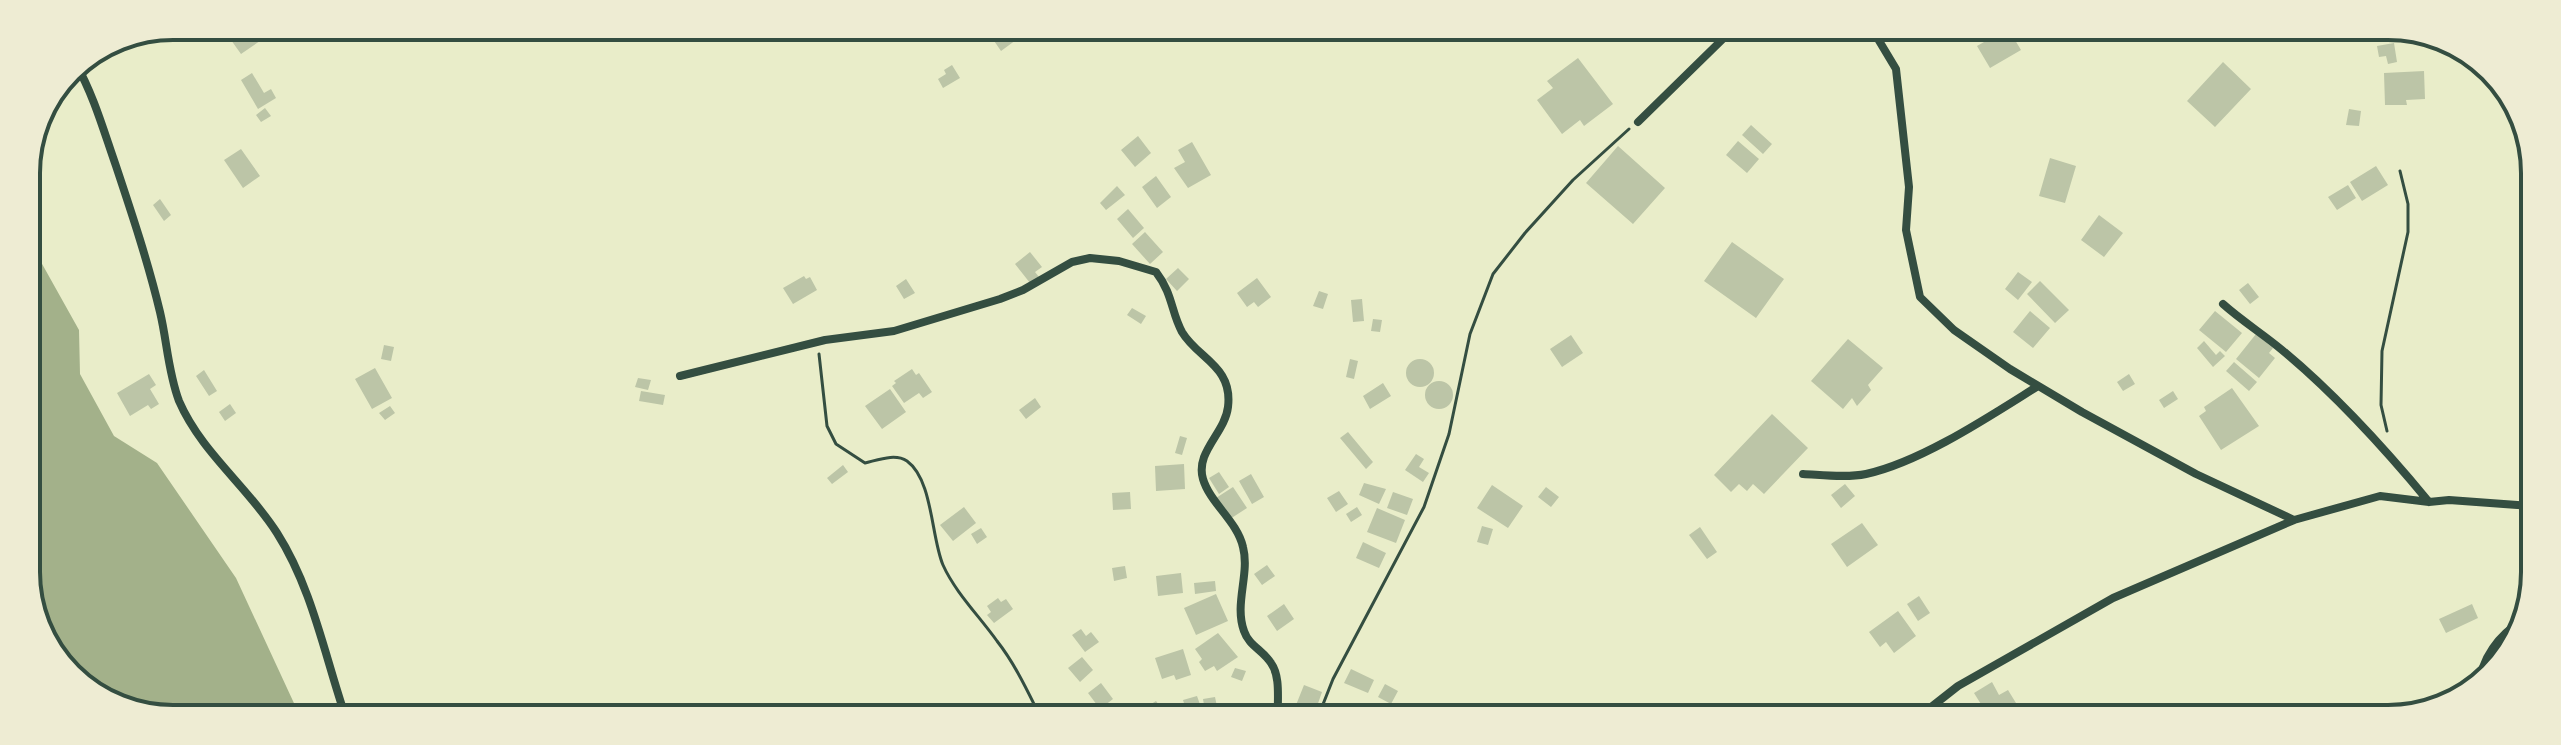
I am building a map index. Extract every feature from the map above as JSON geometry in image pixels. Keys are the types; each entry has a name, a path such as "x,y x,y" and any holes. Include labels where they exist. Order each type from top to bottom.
{"street":[{"path":"1638,122 1722,40"},
{"path":"1879,40 1896,69 1909,187 1906,230 1920,297 1954,330 2038,386 2196,474 2294,520"},
{"path":"82,76 133,212 160,309 170,370 180,401 195,429 265,516 297,569 342,705"},
{"path":"680,376 825,340 894,331 1023,290 1072,262 1090,258 1136,264 1156,272 1171,297 1183,334 1216,364 1227,389 1229,406 1201,463 1203,480 1229,518 1243,547 1243,631 1252,646 1272,663 1277,678 1278,705"},
{"path":"2223,304 2304,371 2393,458 2429,502"},
{"path":"1803,474 1863,475 1898,464 1987,418 2038,386"},
{"path":"1934,705 1958,686 2113,598 2294,520 2380,496 2429,502 2449,500 2521,505"},
{"path":"2483,664 2488,653 2500,644"}],"path":[{"path":"1323,705 1333,679 1424,507 1449,434 1470,334 1493,274 1573,180 1638,122"},
{"path":"2387,432 2381,405 2382,351 2408,232 2408,204 2400,171"},
{"path":"825,340 819,351 818,367 827,426 836,444 865,463 890,457 905,459 917,471 934,522 936,548 945,569 1017,669 1035,705"}],"shaded area":[{"path":"40,260 79,330 80,374 114,436 157,463 236,578 295,705 156,704 122,695 106,687 92,678 67,653 47,615 40,572"}],"building":[{"path":"231,40 262,40 241,54"},
{"path":"993,40 1016,40 1001,51"},
{"path":"1988,40 2015,40 2021,50 1990,68 1977,46"},
{"path":"2394,43 2397,62 2388,64 2386,56 2379,57 2377,46"},
{"path":"1578,58 1613,104 1584,126 1580,120 1562,134 1537,100 1553,88 1547,81"},
{"path":"2223,62 2251,89 2215,127 2187,101"},
{"path":"952,65 960,78 943,88 938,79"},
{"path":"2424,71 2425,99 2406,100 2407,105 2385,105 2384,73"},
{"path":"252,73 264,93 271,89 276,98 258,109 241,80"},
{"path":"265,108 271,116 261,122 256,115"},
{"path":"2349,109 2361,111 2359,126 2346,125"},
{"path":"1751,125 1772,144 1763,154 1742,135"},
{"path":"1138,136 1151,153 1135,167 1121,150"},
{"path":"1738,141 1759,159 1747,173 1726,155"},
{"path":"1192,142 1211,175 1188,188 1174,168 1185,162 1178,150"},
{"path":"1618,146 1665,188 1633,224 1586,183"},
{"path":"241,149 260,176 243,188 224,160"},
{"path":"2050,158 2076,166 2065,203 2039,196"},
{"path":"2376,166 2388,185 2362,201 2350,182"},
{"path":"1156,176 1171,197 1157,208 1142,187"},
{"path":"2348,185 2356,198 2337,210 2328,197"},
{"path":"1117,186 1125,195 1106,210 1100,203"},
{"path":"160,199 171,215 164,221 153,205"},
{"path":"1128,209 1144,228 1133,238 1117,219"},
{"path":"2099,215 2123,233 2104,257 2081,240"},
{"path":"1145,232 1163,252 1150,264 1132,244"},
{"path":"1732,242 1784,279 1756,318 1704,281"},
{"path":"1030,252 1042,267 1035,272 1039,277 1030,283 1015,264"},
{"path":"1178,268 1189,279 1177,291 1166,279"},
{"path":"2018,272 2032,282 2018,300 2005,289"},
{"path":"804,276 806,279 810,277 817,290 793,304 783,288"},
{"path":"1257,278 1271,297 1258,307 1254,302 1247,307 1237,293"},
{"path":"906,279 915,293 904,299 896,286"},
{"path":"2040,281 2069,310 2055,323 2027,294"},
{"path":"2248,283 2259,297 2250,304 2239,290"},
{"path":"1319,291 1328,294 1323,309 1313,306"},
{"path":"1362,299 1364,321 1353,322 1351,300"},
{"path":"1132,308 1146,316 1141,324 1127,315"},
{"path":"2030,311 2050,328 2033,348 2013,332"},
{"path":"2215,311 2242,333 2226,352 2199,330"},
{"path":"1373,319 1382,320 1380,332 1371,331"},
{"path":"2256,334 2273,348 2269,353 2275,358 2259,378 2236,359"},
{"path":"1571,335 1583,353 1562,367 1550,349"},
{"path":"1848,339 1883,368 1868,385 1871,390 1857,406 1852,398 1843,409 1811,381"},
{"path":"2204,341 2216,355 2220,351 2225,356 2213,367 2197,348"},
{"path":"384,345 394,347 391,361 381,359"},
{"path":"1350,359 1358,361 1354,379 1346,377"},
{"path":"1420,359 1430,363 1434,373 1430,383 1420,387 1410,383 1406,373 1410,363"},
{"path":"2234,362 2257,382 2249,391 2226,371"},
{"path":"375,368 392,398 372,409 355,379"},
{"path":"912,369 916,375 919,373 932,392 923,398 919,393 904,403 892,386 896,383 894,381"},
{"path":"204,370 217,391 209,396 196,376"},
{"path":"149,374 156,385 150,389 159,404 151,409 148,405 130,416 117,393"},
{"path":"2129,374 2135,384 2123,391 2117,382"},
{"path":"638,378 651,380 648,390 635,387"},
{"path":"1439,381 1449,385 1453,395 1449,405 1439,409 1429,405 1425,395 1429,385"},
{"path":"1383,383 1391,396 1370,409 1363,396"},
{"path":"2232,388 2259,426 2221,450 2199,416 2206,411 2204,407"},
{"path":"890,389 906,412 882,429 865,406"},
{"path":"641,391 665,395 663,405 639,401"},
{"path":"2173,391 2178,399 2164,408 2159,400"},
{"path":"1035,398 1041,407 1026,419 1019,410"},
{"path":"230,404 236,413 225,421 219,412"},
{"path":"390,406 395,413 385,420 379,413"},
{"path":"1772,414 1808,448 1764,494 1753,484 1747,491 1739,484 1731,492 1714,475"},
{"path":"1348,432 1373,462 1366,469 1340,438"},
{"path":"1180,436 1187,438 1182,455 1175,453"},
{"path":"1416,454 1424,459 1419,467 1429,473 1423,482 1405,470"},
{"path":"1184,464 1185,489 1156,491 1155,466"},
{"path":"843,465 848,472 832,484 827,478"},
{"path":"1219,472 1229,487 1219,494 1209,478"},
{"path":"1251,474 1264,497 1252,504 1239,481"},
{"path":"1364,483 1386,489 1379,504 1359,495"},
{"path":"1845,484 1855,496 1841,508 1831,495"},
{"path":"1492,485 1523,506 1508,528 1477,508"},
{"path":"1233,487 1247,508 1230,519 1216,498"},
{"path":"1546,487 1559,497 1551,507 1538,497"},
{"path":"1339,491 1348,504 1336,512 1327,498"},
{"path":"1130,492 1131,509 1113,510 1112,493"},
{"path":"1393,492 1413,499 1407,515 1387,508"},
{"path":"964,507 976,523 953,541 940,525"},
{"path":"1357,507 1362,515 1351,522 1346,514"},
{"path":"1377,508 1405,520 1396,543 1367,532"},
{"path":"1862,523 1878,545 1847,567 1831,544"},
{"path":"1482,526 1493,529 1488,545 1477,542"},
{"path":"1700,527 1717,552 1707,559 1689,535"},
{"path":"981,528 987,537 977,544 971,534"},
{"path":"1363,542 1386,553 1379,568 1356,558"},
{"path":"1267,565 1275,576 1262,585 1254,574"},
{"path":"1125,566 1127,578 1114,581 1112,568"},
{"path":"1181,573 1183,593 1158,596 1156,576"},
{"path":"1215,581 1216,591 1195,594 1194,583"},
{"path":"1216,594 1228,621 1196,635 1184,608"},
{"path":"1919,596 1930,613 1918,621 1907,604"},
{"path":"998,598 1001,602 1006,599 1013,609 994,623 987,615 991,612 987,606"},
{"path":"1284,604 1294,619 1277,631 1267,616"},
{"path":"2472,604 2478,618 2446,633 2439,619"},
{"path":"1898,611 1916,636 1894,653 1886,642 1880,647 1869,632"},
{"path":"1081,629 1086,636 1091,632 1099,642 1085,652 1072,635"},
{"path":"1218,633 1238,657 1217,671 1214,666 1205,671 1195,649"},
{"path":"1183,649 1191,675 1176,680 1174,675 1162,679 1155,658"},
{"path":"1082,657 1093,670 1080,682 1068,668"},
{"path":"1235,668 1246,671 1242,681 1231,677"},
{"path":"1351,669 1374,680 1368,693 1344,683"},
{"path":"1992,682 1999,695 2008,690 2016,703 1982,705 1974,693"},
{"path":"1101,683 1113,699 1105,705 1097,705 1088,693"},
{"path":"1385,684 1398,691 1391,704 1378,697"},
{"path":"1304,685 1322,692 1317,705 1296,705"},
{"path":"1197,696 1200,705 1185,705 1183,700"},
{"path":"1215,697 1217,705 1204,705 1203,699"}]}
